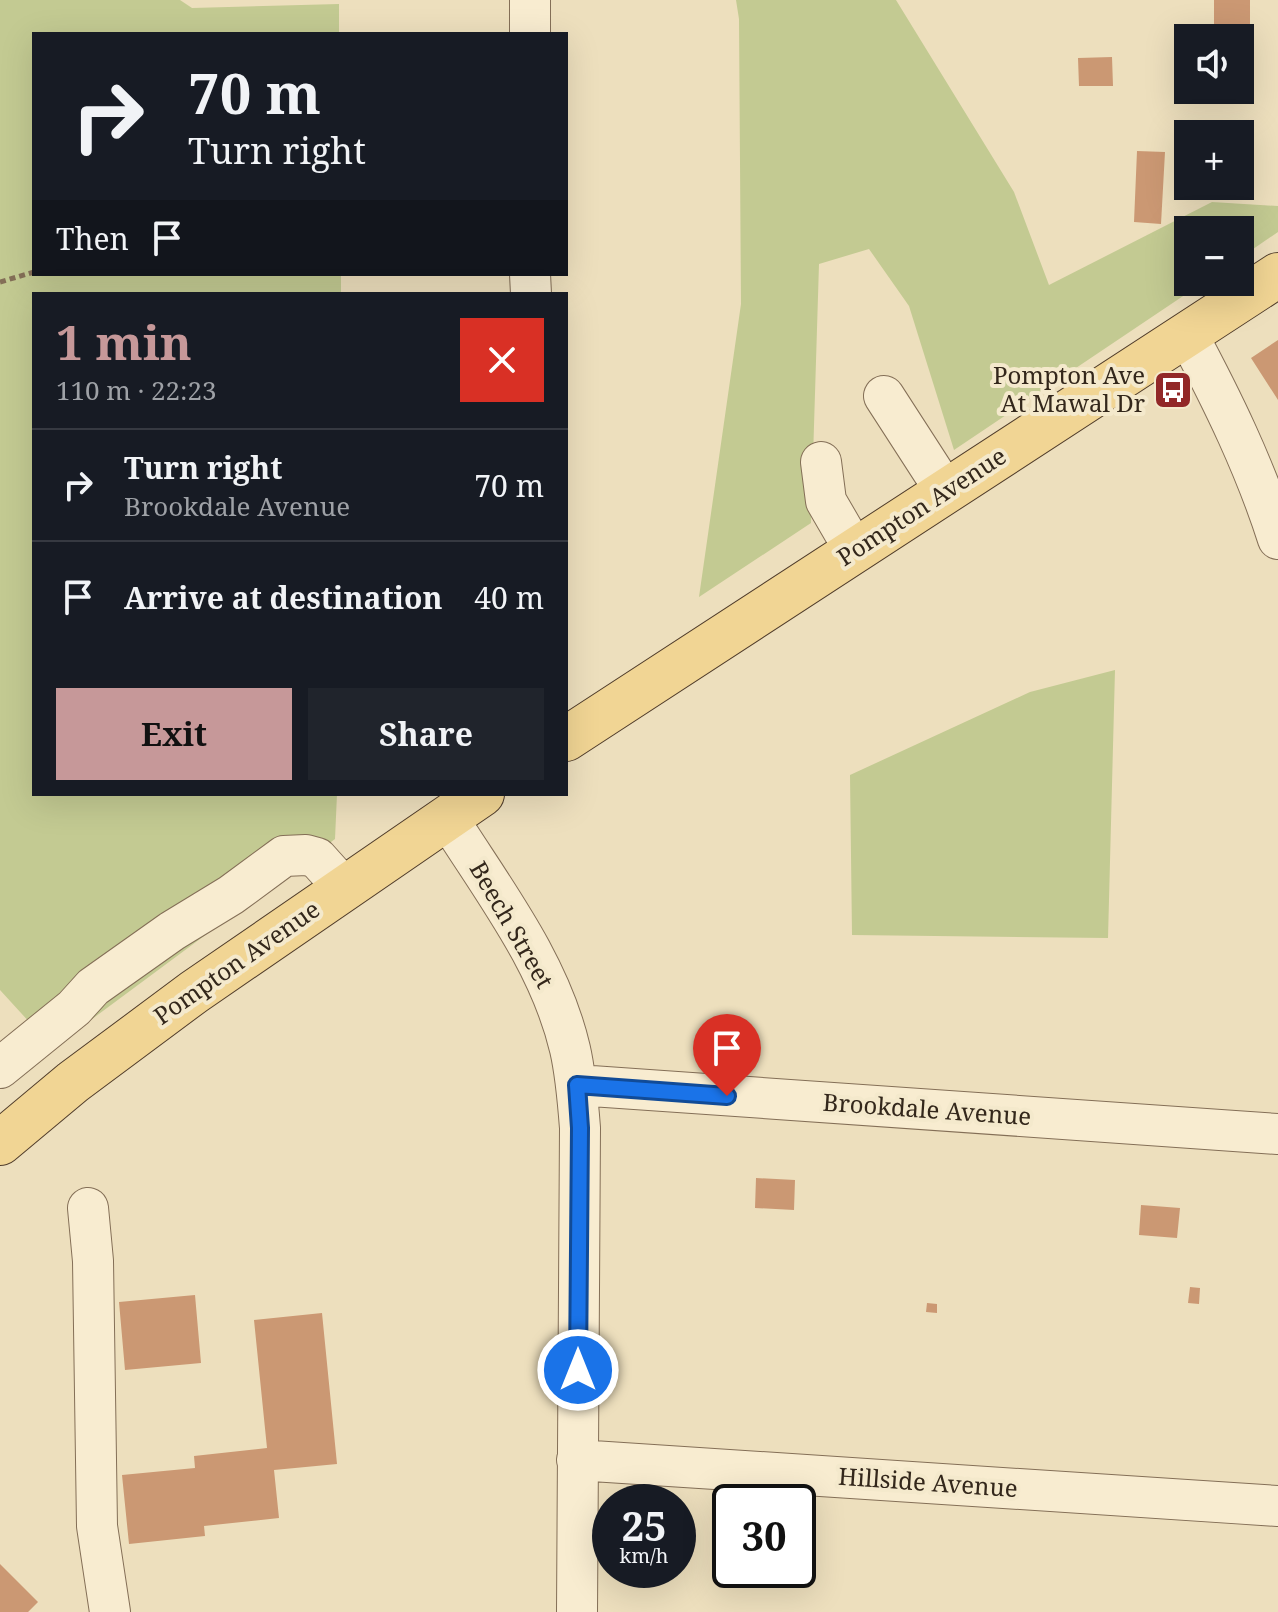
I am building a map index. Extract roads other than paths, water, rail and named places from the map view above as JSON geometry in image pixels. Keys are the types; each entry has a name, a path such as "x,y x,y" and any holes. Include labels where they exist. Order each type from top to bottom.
{"main road":[{"name":"Pompton Avenue","path":"568,738 1278,275"},
{"name":"Pompton Avenue","path":"0,1143 73,1082 226,968 464,805"}],"street":[{"path":"530,0 530,32"},
{"path":"1187,334 1249,458 1278,539"},
{"path":"884,396 946,492"},
{"path":"821,462 826,501 855,551"},
{"name":"Beech Street","path":"464,805 560,1013 577,1085 580,1128 577,1612"},
{"path":"0,1068 65,1016 93,987 284,856 317,858 344,888"},
{"name":"Brookdale Avenue","path":"577,1085 1278,1134"},
{"path":"88,1208 93,1261 97,1526 110,1612"},
{"name":"Hillside Avenue","path":"577,1460 1278,1506"}],"place":[{"name":"Pompton Ave At Mawal Dr","path":"1173,390"}]}
